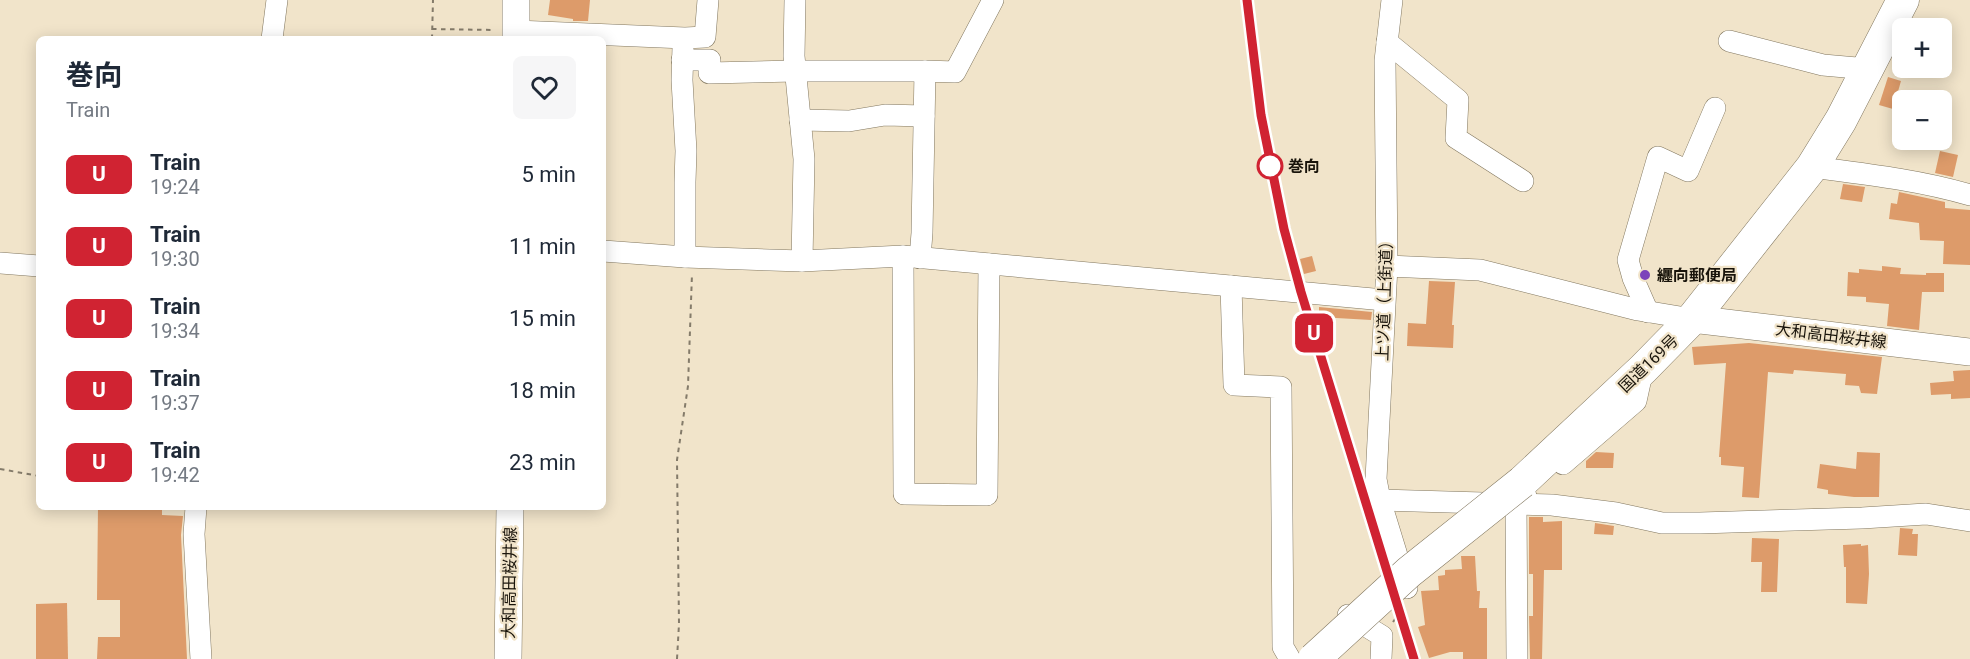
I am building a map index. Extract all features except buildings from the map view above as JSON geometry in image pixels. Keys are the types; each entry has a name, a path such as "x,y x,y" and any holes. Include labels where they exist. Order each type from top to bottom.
{"highway":[{"name":"国道169号","path":"1314,659 1409,572 1519,493 1692,319 1812,167 1841,120 1903,0"}],"main road":[{"path":"516,0 516,35"},
{"name":"大和高田桜井線","path":"1692,319 1970,352"},
{"name":"大和高田桜井線","path":"507,659 510,510"}],"street":[{"path":"272,36 277,0"},
{"path":"689,256 682,60 695,37 708,0"},
{"path":"795,0 795,71 804,159 802,261"},
{"path":"682,60 710,60 709,73 955,72 993,0"},
{"name":"上ツ道（上街道）","path":"1392,0 1385,73 1387,266 1376,479 1380,500 1408,590"},
{"path":"516,35 606,36"},
{"path":"606,36 695,37"},
{"path":"1729,41 1823,65 1868,69"},
{"path":"1387,42 1458,99 1456,138 1522,181"},
{"path":"925,71 922,233 911,257 904,495 987,495 989,264"},
{"path":"1648,312 1628,260 1658,157 1688,171 1715,108"},
{"path":"800,120 849,121 885,115 924,116"},
{"path":"1812,167 1869,175 1970,195"},
{"path":"606,251 802,261 911,257 1384,300"},
{"path":"0,262 36,266"},
{"path":"1387,266 1479,270 1648,312 1692,319"},
{"path":"1232,286 1233,385 1281,387 1283,647 1290,659 1347,615 1382,636 1381,659"},
{"path":"1380,500 1519,493 1552,505 1616,513 1662,523 1862,518 1926,514 1970,521"},
{"path":"1517,659 1519,493"},
{"path":"196,510 194,534 201,659"}],"path":[{"path":"432,36 434,0"},
{"path":"432,29 516,35"},
{"path":"677,659 679,613 677,460 688,386 689,256"},
{"path":"0,470 36,476"}],"railway":[{"path":"1247,0 1261,115 1284,229 1301,292 1414,659"}],"train":[{"name":"U","path":"1247,0 1261,115 1284,229 1301,292 1414,659"}],"place":[{"name":"巻向","path":"1270,166"},
{"name":"纒向郵便局","path":"1645,275"}]}
